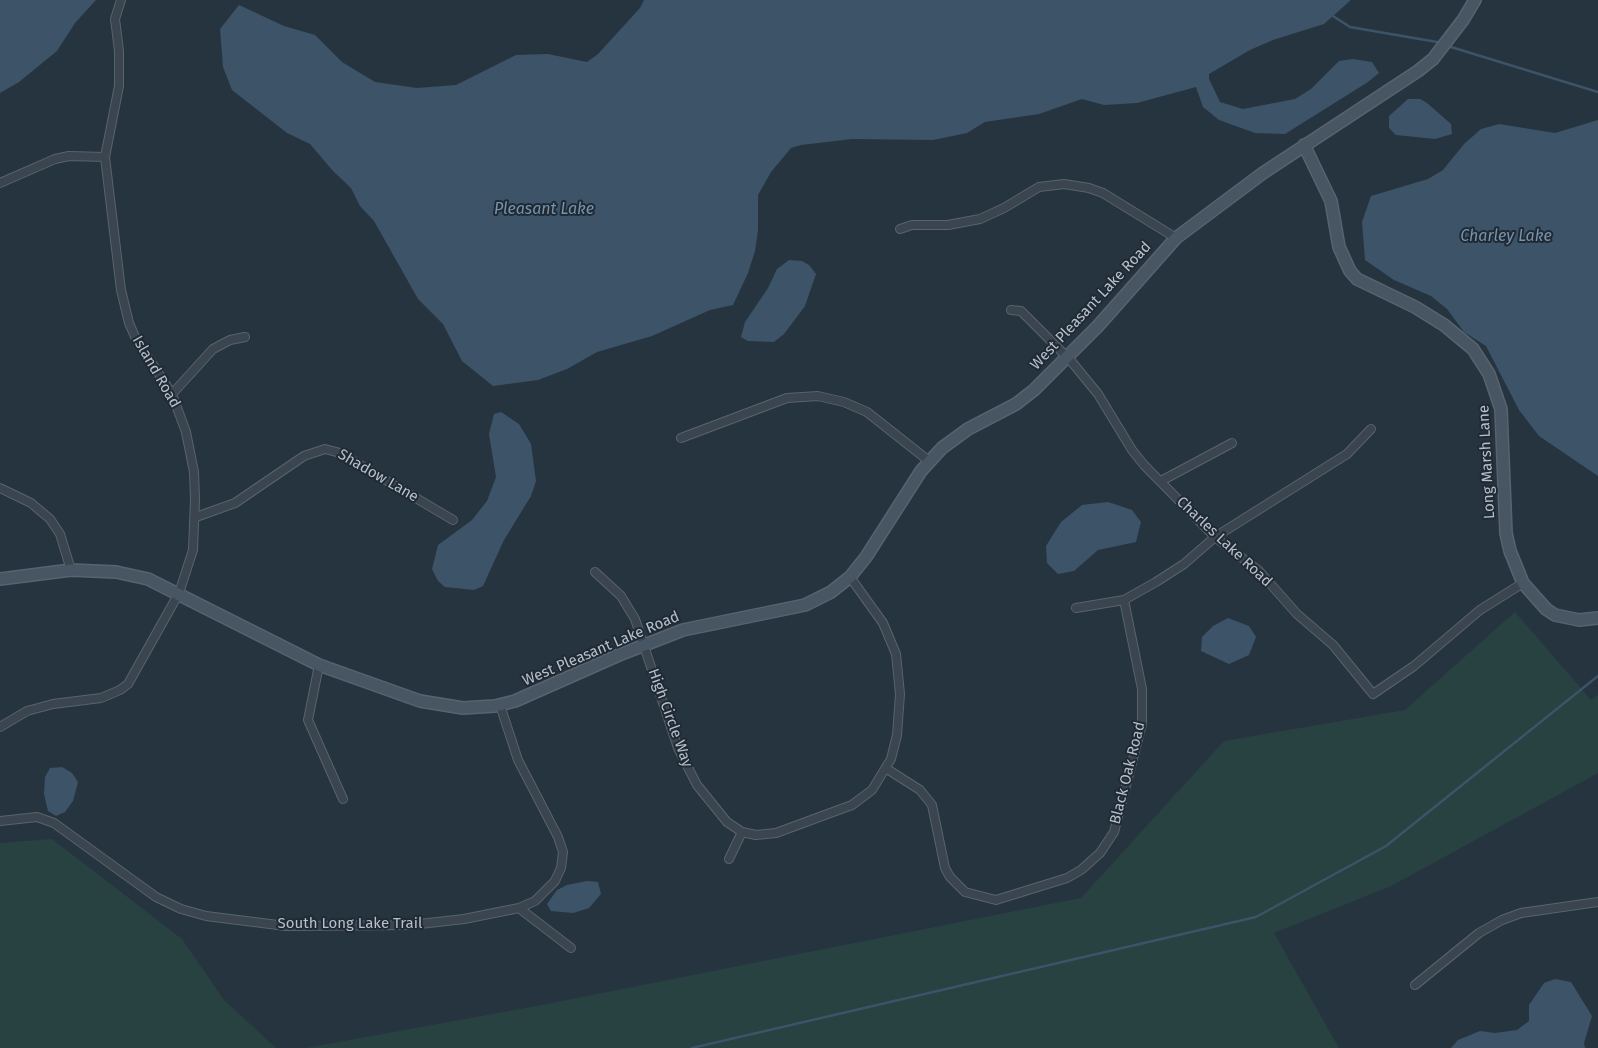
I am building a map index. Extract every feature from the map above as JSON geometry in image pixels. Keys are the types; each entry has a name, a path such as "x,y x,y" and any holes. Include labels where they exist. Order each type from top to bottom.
{"street":[{"name":"Island Road","path":"0,727 27,711 53,704 101,698 120,690 134,675 179,592 194,550 196,518 191,452 179,410 172,394 136,339 124,307 105,157 119,86 119,51 115,19 121,0"},
{"name":"West Pleasant Lake Road","path":"0,580 71,570 129,574 148,579 179,592 240,627 319,665 432,704 463,708 500,705 530,695 644,644 709,623 805,605 831,592 850,577 866,557 912,484 929,461 968,429 1022,399 1068,357 1176,238 1304,145 1418,71 1433,59 1464,20 1475,0"},
{"name":"Long Marsh Lane","path":"1304,145 1331,201 1338,247 1350,271 1357,278 1414,307 1444,325 1473,349 1489,374 1501,409 1506,533 1510,551 1522,583"},
{"path":"0,183 55,159 69,156 105,157"},
{"path":"900,229 912,225 948,225 980,219 1039,188 1064,184 1089,188 1103,193 1176,238"},
{"name":"Charles Lake Road","path":"1011,310 1021,311 1068,357 1098,394 1132,450 1215,537 1259,571 1297,614 1333,645 1374,694 1414,666 1480,610 1522,583"},
{"path":"172,394 213,348 230,340 245,337"},
{"path":"681,438 787,398 818,396 844,402 867,412 929,461"},
{"path":"1076,608 1124,600 1169,574 1215,537 1347,454 1371,429"},
{"path":"1161,481 1232,443"},
{"name":"Shadow Lane","path":"196,518 235,503 304,456 325,449 340,453 453,520"},
{"path":"0,488 30,503 50,519 60,534 71,570"},
{"name":"High Circle Way","path":"595,572 613,587 629,607 644,644 686,766 723,819 742,832 767,835 843,810 872,790 887,769 897,735 900,686 896,654 883,623 850,577"},
{"path":"1522,583 1546,609 1556,615 1579,620 1598,618"},
{"name":"Black Oak Road","path":"887,769 915,786 927,797 935,814 939,849 945,868 950,877 965,892 996,900 1067,878 1081,870 1100,853 1114,832 1142,724 1142,689 1124,600"},
{"path":"319,665 308,720 343,799"},
{"name":"South Long Lake Trail","path":"0,821 37,817 54,823 156,896 181,910 206,916 286,926 411,925 464,919 519,908 535,901 555,881 561,868 563,852 558,837 518,760 500,705"},
{"path":"729,859 742,832"},
{"path":"1415,985 1479,933 1502,920 1520,913 1598,902"},
{"path":"519,908 571,948"}],"green space":[{"path":"1515,612 1591,700 1598,695 1598,773 1391,886 1274,933 1339,1048 306,1048 542,1005 1081,898 1224,741 1405,710"},
{"path":"52,839 182,939 224,1000 276,1048 0,1048 0,843"}],"water":[{"path":"0,0 96,0 75,23 57,51 19,82 0,93"},
{"name":"Pleasant Lake","path":"644,0 1351,0 1324,24 1273,40 1250,50 1209,74 1209,79 1220,102 1243,109 1295,99 1311,89 1339,61 1353,59 1372,62 1379,73 1368,82 1285,134 1255,133 1219,120 1203,107 1196,87 1137,103 1104,105 1082,99 1039,114 985,122 967,133 933,140 852,139 801,145 791,148 771,172 758,195 758,230 755,251 748,273 733,305 710,310 652,336 597,352 567,369 538,380 493,386 462,361 443,324 418,299 374,221 360,206 351,188 333,171 310,144 287,133 232,90 223,67 220,29 239,5 284,26 315,35 342,62 375,82 417,88 456,85 516,55 548,54 587,62 598,54 640,8"},
{"path":"1408,99 1420,99 1427,103 1451,124 1452,134 1435,139 1396,135 1389,128 1389,116"},
{"name":"Charley Lake","path":"1598,120 1598,476 1539,436 1519,410 1486,346 1464,332 1447,309 1431,296 1394,280 1365,260 1362,222 1371,196 1428,179 1443,170 1464,144 1481,129 1499,124 1555,133"},
{"path":"789,260 802,261 809,265 816,274 805,306 784,334 774,342 748,341 741,337 745,322 768,288 777,269"},
{"path":"501,412 519,424 531,444 536,481 531,496 504,540 483,586 474,590 445,587 438,581 432,569 438,545 472,520 487,501 496,477 489,434 494,414"},
{"path":"1108,502 1132,510 1141,522 1136,542 1098,550 1074,571 1058,574 1047,563 1046,546 1061,522 1082,505"},
{"path":"1228,618 1249,626 1256,637 1249,655 1229,664 1201,651 1202,637 1213,626"},
{"path":"62,767 72,773 78,782 73,801 65,812 56,816 48,811 44,794 45,777 50,768"},
{"path":"587,881 598,882 601,894 589,908 573,913 551,911 547,904 557,890 567,885"},
{"path":"1555,979 1571,982 1592,1016 1584,1043 1585,1048 1451,1048 1458,1040 1480,1031 1495,1033 1517,1030 1529,1021 1529,1005 1544,983"}],"waterway":[{"path":"1333,16 1350,27 1437,42"},
{"path":"1451,47 1598,92"},
{"path":"692,1048 1256,917 1386,846 1598,676"}]}
